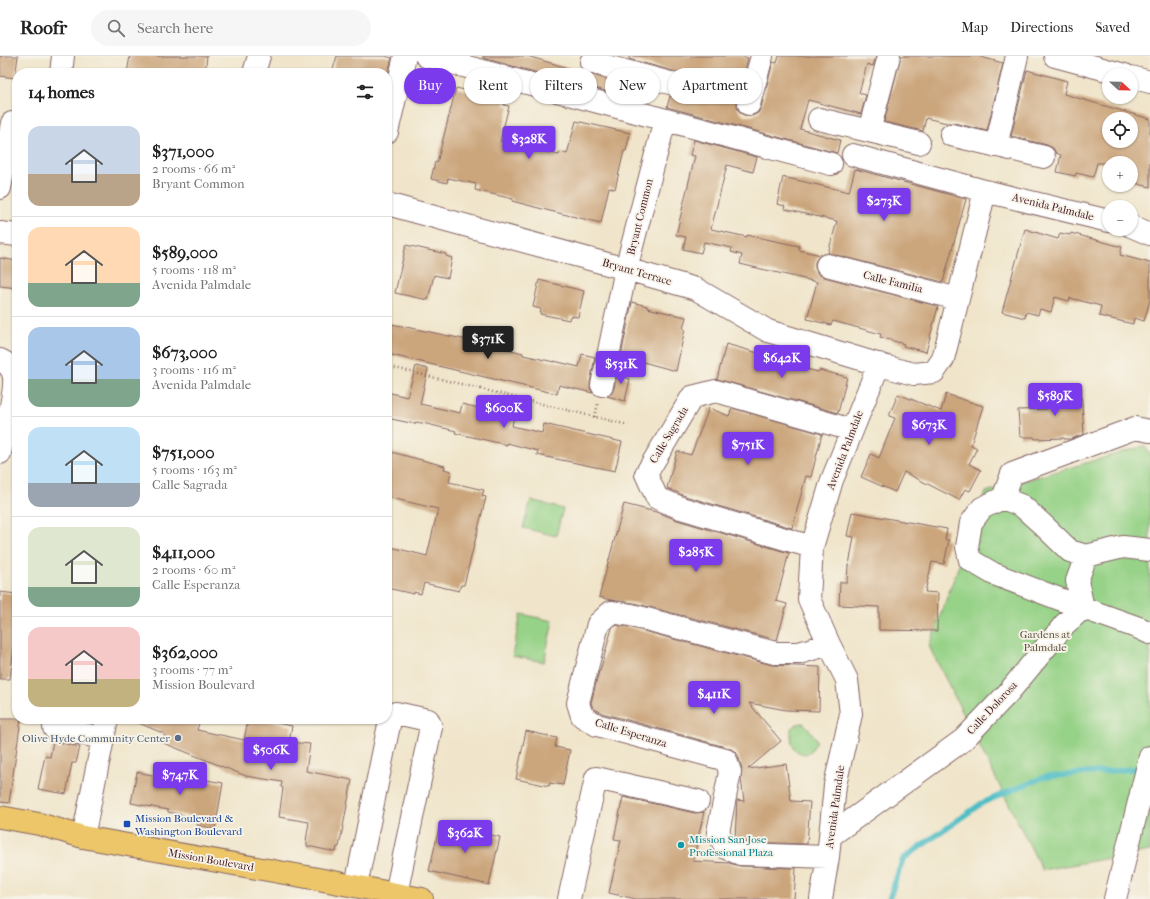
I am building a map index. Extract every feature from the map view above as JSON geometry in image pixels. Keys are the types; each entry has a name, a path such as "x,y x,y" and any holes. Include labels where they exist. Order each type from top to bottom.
{"main road":[{"name":"Mission Boulevard","path":"0,817 39,824 83,837 362,891 422,899"}],"street":[{"path":"62,68 63,56"},
{"path":"255,68 259,56"},
{"path":"392,111 405,56"},
{"path":"426,56 830,164"},
{"path":"759,68 762,56"},
{"path":"870,131 889,56"},
{"path":"996,146 1017,56"},
{"path":"1055,56 1102,69"},
{"path":"591,62 636,65 668,79"},
{"path":"1138,79 1150,82"},
{"path":"819,119 919,143"},
{"name":"Bryant Common","path":"602,385 626,269 665,120"},
{"path":"0,188 10,122"},
{"path":"951,135 1044,157"},
{"name":"Avenida Palmdale","path":"853,155 985,191 1102,219"},
{"path":"879,364 914,374 934,372 943,359 985,191"},
{"name":"Bryant Terrace","path":"392,205 696,289 768,331 879,364"},
{"path":"1138,229 1150,234"},
{"path":"0,233 12,234"},
{"name":"Calle Familia","path":"827,265 958,299"},
{"path":"0,360 7,365 12,373"},
{"name":"Avenida Palmdale","path":"821,899 829,846 835,785 851,714 846,680 809,599 812,547 832,480 879,364"},
{"name":"Calle Sagrada","path":"812,547 681,508 657,498 646,474 692,397 716,391 852,430"},
{"path":"12,394 0,453 12,454"},
{"path":"1150,431 1135,428 1012,474 1003,498 982,508 971,523 967,547 970,560 994,574 1150,633"},
{"path":"1003,498 1022,506 1070,551 1086,556 1123,547 1150,550"},
{"path":"1083,608 1076,581 1086,556"},
{"name":"Calle Dolorosa","path":"829,846 963,740 1008,692 1065,624 1083,608"},
{"name":"Calle Esperanza","path":"829,644 800,653 775,653 631,614 611,612 598,624 578,703 582,716 597,725 726,760 730,772 718,832 726,848 740,854 829,846"},
{"path":"392,718 396,713 428,720 431,727 398,896"},
{"path":"55,724 54,728 105,729 83,837"},
{"path":"362,891 389,724"},
{"path":"1115,899 1148,764"},
{"path":"569,899 596,778 698,801"}],"path":[{"path":"392,367 628,425"}],"green space":[{"name":"Gardens at Palmdale","path":"1144,446 1150,454 1150,851 1042,870 929,646 986,492"},
{"path":"531,500 563,509 556,536 523,528"},
{"path":"521,614 553,621 544,662 512,656"},
{"path":"803,723 817,741 811,751 806,754 797,751 794,748 791,737 791,728 797,724"}],"building":[{"path":"0,56 18,56 16,68 12,68 12,78 0,76"},
{"path":"130,56 207,56 206,68 128,68"},
{"path":"337,56 385,56 392,58 389,68 333,68"},
{"path":"483,56 527,56 568,68 530,68 530,71 483,58"},
{"path":"629,56 740,56 748,58 745,68 668,68 668,70 629,59"},
{"path":"779,56 876,56 873,66 867,64 859,93 866,95 861,114 808,100 800,129 840,140 837,153 667,107 668,103 737,104 740,113 746,116 752,116 758,113 761,108 773,62 777,63"},
{"path":"901,56 977,56 1003,63 987,131 926,118 923,131 884,122"},
{"path":"1027,70 1067,81 1064,94 1126,112 1102,112 1102,148 1138,148 1138,116 1150,119 1150,187 1138,184 1138,156 1102,156 1102,163 1097,163 1093,177 1076,173 1075,176 1057,172 1061,155 1056,153 1053,148 1047,145 1011,136"},
{"path":"597,76 605,79 605,91 597,89"},
{"path":"456,88 464,90 464,104 504,104 509,106 500,141 559,155 560,152 567,154 576,121 630,133 615,189 609,187 601,223 550,211 512,201 513,199 475,190 476,184 448,178 447,183 431,179 435,162 437,163 452,104 456,104"},
{"path":"694,140 757,157 753,172 727,165 711,229 799,246 799,250 821,255 815,262 815,268 818,274 824,277 937,306 938,307 926,352 903,346 904,344 880,337 881,334 833,321 831,325 807,319 817,282 740,264 742,255 731,252 732,248 704,242 701,253 683,249 686,237 676,235 695,156 690,155"},
{"path":"855,169 966,199 943,282 828,253 837,221 784,209 785,206 777,204 783,177 849,192"},
{"path":"1025,229 1058,239 1060,233 1070,235 1071,233 1122,247 1120,255 1150,263 1150,300 1144,321 1134,318 1133,324 1099,316 1101,306 1070,298 1069,301 1055,297 1051,312 1040,309 1038,315 1026,312 1025,318 1002,312"},
{"path":"406,245 446,254 446,256 452,258 448,278 434,275 428,300 395,293"},
{"path":"0,258 12,260 12,287 0,286"},
{"path":"539,280 584,291 578,317 570,316 569,320 540,314 541,309 533,307"},
{"path":"632,302 647,306 647,308 686,317 683,329 685,329 676,371 621,356"},
{"path":"392,324 487,344 523,353 523,355 579,367 582,354 595,357 590,383 590,389 593,393 559,385 557,394 392,355"},
{"path":"726,344 769,356 769,359 818,372 819,370 847,377 838,413 717,379"},
{"path":"619,363 626,365 622,376 630,379 625,401 607,396 612,393 614,388"},
{"path":"416,366 428,369 420,404 460,413 462,404 514,416 512,426 542,433 544,424 622,442 615,471 537,455 538,451 507,443 507,445 455,433 456,431 427,424 416,422 415,424 392,419 392,393 407,397"},
{"path":"1081,388 1084,434 1071,439 1035,439 1034,437 1020,437 1018,410 1047,409 1046,390"},
{"path":"898,394 941,411 946,394 983,406 971,445 977,448 969,464 981,470 970,491 965,489 959,500 904,472 895,492 861,477 871,454 879,458 895,418 889,416"},
{"path":"709,408 729,416 732,408 822,434 811,477 806,476 792,528 685,496 667,488 677,451 691,455"},
{"path":"392,452 445,466 444,469 451,471 449,482 484,490 482,496 486,497 464,585 461,585 459,591 424,583 421,594 392,589 392,547 427,556 438,509 392,498"},
{"path":"624,504 660,513 677,520 789,553 776,601 787,604 777,640 634,603 599,597"},
{"path":"852,512 947,529 945,540 949,540 944,564 932,562 925,592 938,593 937,631 879,630 879,607 839,605 840,582 847,582 848,565 854,537 847,536"},
{"path":"0,592 12,593 12,663 10,679 0,679"},
{"path":"615,625 628,627 772,665 820,667 819,711 786,710 749,703 781,741 748,769 786,764 791,801 810,802 807,844 743,842 735,838 737,800 744,801 741,779 742,768 738,755 734,751 729,748 602,713 593,708 591,703 599,671 612,628"},
{"path":"0,719 12,719 12,724 20,724 9,803 0,802"},
{"path":"141,724 199,724 197,730 244,740 247,724 282,724 292,726 289,742 310,744 306,771 352,780 339,847 337,847 336,852 307,846 306,841 309,822 279,817 283,788 281,787 282,782 246,776 161,742 165,734"},
{"path":"526,731 557,738 555,747 570,750 563,785 550,783 549,786 516,779"},
{"path":"53,741 80,747 76,763 72,763 66,794 38,789 45,756 50,757"},
{"path":"137,772 162,777 163,772 223,783 215,829 197,825 198,818 168,812 168,810 131,803"},
{"path":"623,797 695,813 704,812 693,861 729,863 740,866 796,868 794,899 636,899 609,893 621,840 614,839"},
{"path":"440,824 500,837 489,885 429,871"}],"waterway":[{"path":"889,899 903,859 982,803 1044,777 1143,768"}],"place":[{"name":"Olive Hyde Community Center","path":"178,738"},
{"name":"Mission Boulevard & Washington Boulevard","path":"127,824"},
{"name":"Mission San Jose Professional Plaza","path":"681,845"}]}
